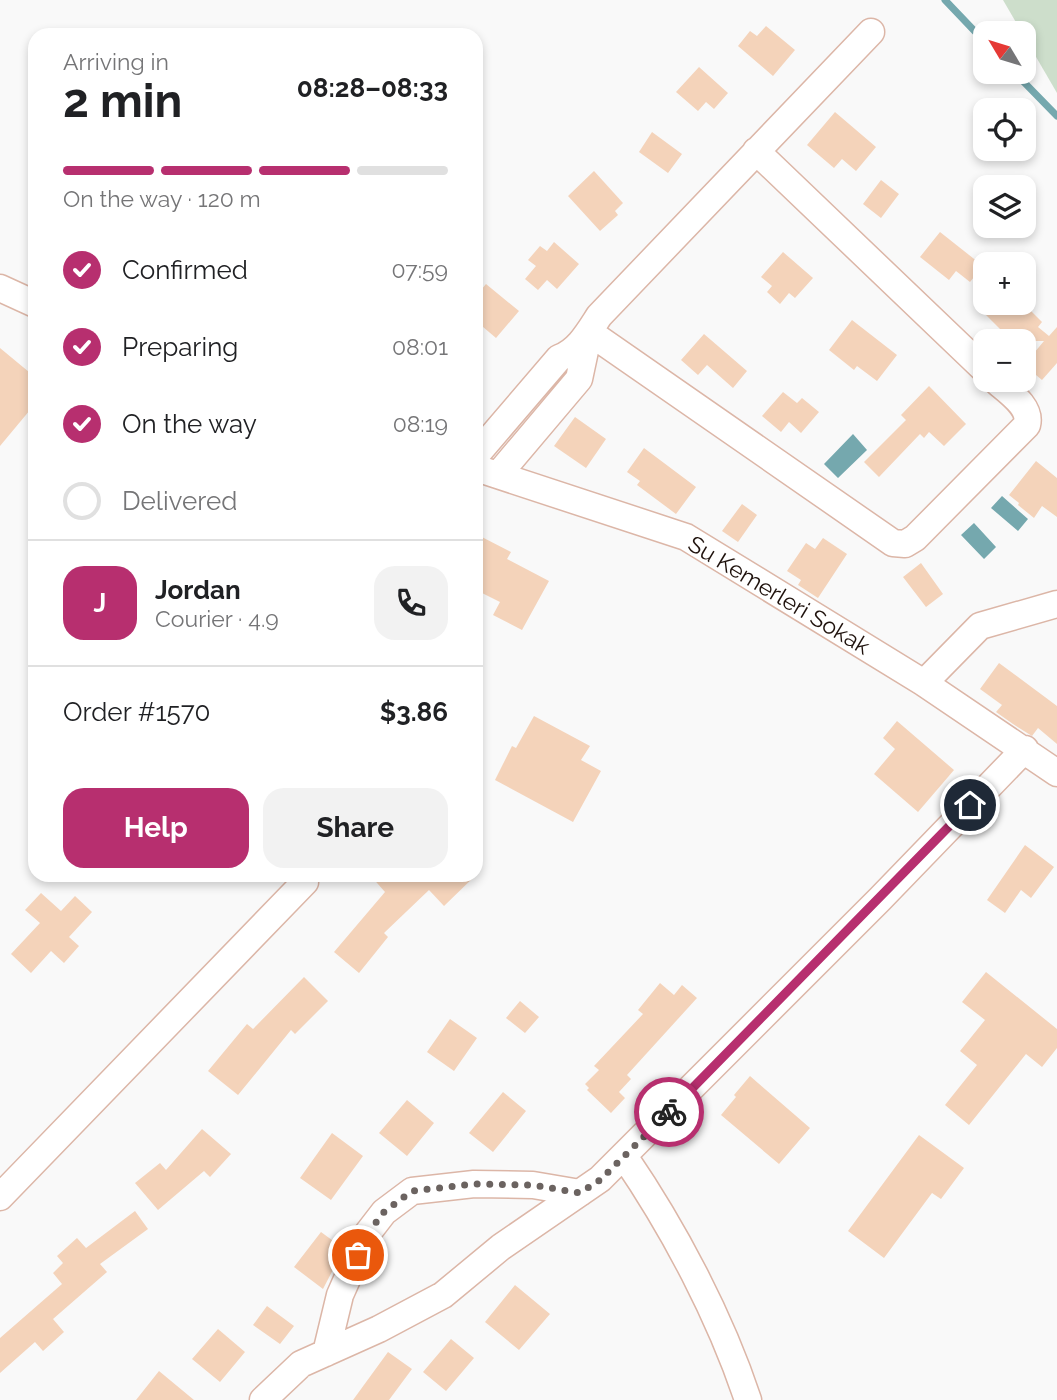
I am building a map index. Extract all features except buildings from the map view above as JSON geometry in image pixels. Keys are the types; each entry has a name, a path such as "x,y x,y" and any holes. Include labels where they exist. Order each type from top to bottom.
{"street":[{"path":"483,447 559,358 571,354 599,316 871,32"},
{"path":"756,151 973,359"},
{"path":"0,288 28,301"},
{"path":"589,332 893,543 905,544 915,538 1027,425 1026,409 1008,392"},
{"path":"487,471 579,379 589,332"},
{"name":"Su Kemerleri Sokak","path":"487,471 686,537 924,683 1057,773"},
{"path":"924,683 980,626 1057,604"},
{"path":"263,1400 301,1364 379,1329 443,1295 501,1247 600,1180 1025,749"},
{"path":"0,1197 305,882"},
{"path":"624,1156 662,1212 734,1357 748,1400"},
{"path":"326,1353 340,1295 367,1234 384,1212 412,1191 474,1184 533,1185 580,1193"}],"green space":[{"path":"1003,0 1057,0 1057,93 1036,57 1036,21 1015,21"}],"water":[{"path":"853,434 867,450 838,478 824,464"},
{"path":"1002,496 1028,519 1018,531 991,508"},
{"path":"974,523 996,547 984,559 961,535"}],"waterway":[{"path":"945,0 973,29"},
{"path":"1026,84 1057,116"}],"way so far":[{"path":"358,1255 367,1234 384,1212 412,1191 474,1184 533,1185 580,1193 600,1180 669,1112"}],"route":[{"path":"669,1112 970,805"}]}
